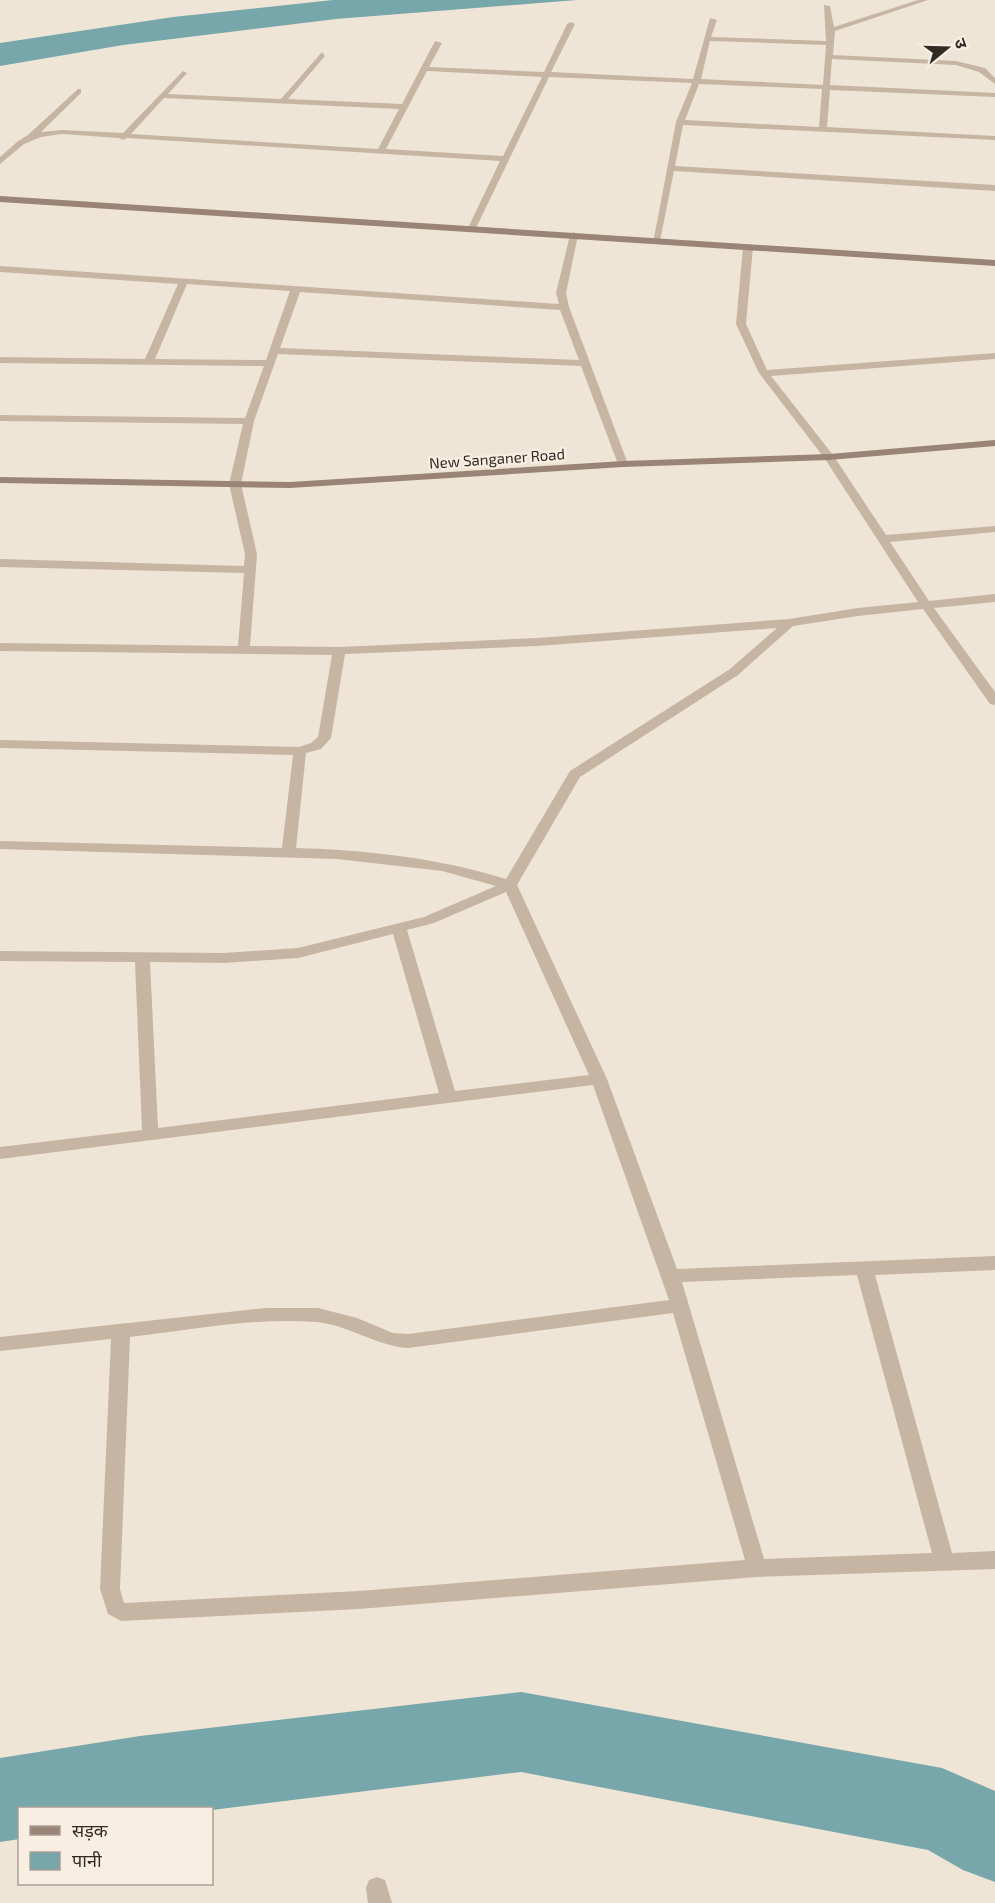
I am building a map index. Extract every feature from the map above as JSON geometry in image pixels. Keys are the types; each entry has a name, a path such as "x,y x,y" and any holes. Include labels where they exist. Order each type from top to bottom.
{"street":[{"path":"831,30 925,0"},
{"path":"823,130 831,43 826,6"},
{"path":"656,241 680,122 696,82 713,20"},
{"path":"472,228 571,24"},
{"path":"706,39 831,43"},
{"path":"381,151 438,43"},
{"path":"283,101 322,54"},
{"path":"830,57 956,63 982,70 992,75 995,82"},
{"path":"426,69 995,95"},
{"path":"123,138 183,73"},
{"path":"31,137 78,91"},
{"path":"163,96 406,107"},
{"path":"680,122 995,138"},
{"path":"0,162 24,138 62,132 123,138 507,159"},
{"path":"671,168 995,188"},
{"path":"0,199 995,263"},
{"path":"574,235 561,293 564,307 623,465"},
{"path":"748,247 741,324 764,373 829,458 926,605 995,701"},
{"path":"0,269 564,307"},
{"path":"149,362 183,282"},
{"path":"244,650 251,554 235,484 249,421 296,289"},
{"path":"273,351 585,363"},
{"path":"764,373 995,356"},
{"path":"0,360 268,363"},
{"path":"0,418 249,421"},
{"name":"New Sanganer Road","path":"0,480 290,485 623,465 829,458 995,443"},
{"path":"884,539 995,529"},
{"path":"0,563 250,570"},
{"path":"0,647 339,651 537,642 789,623 858,612 995,598"},
{"path":"0,956 224,958 298,953 429,920 510,885 576,774 734,672 789,623"},
{"path":"0,744 300,751 316,746 324,738 339,651"},
{"path":"289,852 300,751"},
{"path":"0,845 338,854 421,864 478,874 510,885 599,1079 671,1276 757,1568"},
{"path":"399,928 449,1098"},
{"path":"142,957 150,1135"},
{"path":"0,1153 599,1079"},
{"path":"671,1276 995,1263"},
{"path":"864,1268 945,1563"},
{"path":"0,1344 266,1315 318,1315 351,1323 391,1340 408,1341 680,1305"},
{"path":"121,1329 110,1589 115,1608 121,1612 359,1600 757,1568 995,1560"}],"water":[{"path":"333,0 577,0 336,19 123,45 0,66 0,43 173,17"}],"waterway":[{"path":"0,1800 140,1777 521,1732 942,1810 995,1839"}]}
